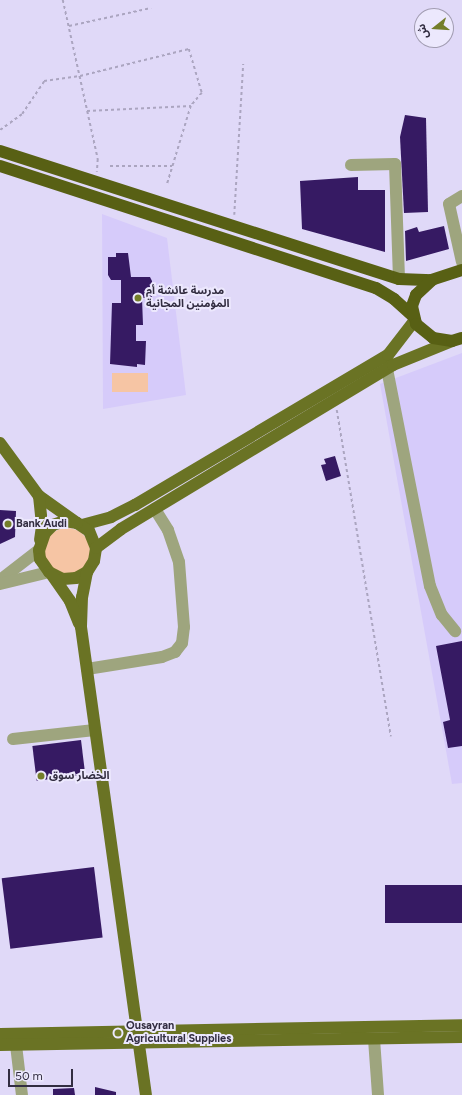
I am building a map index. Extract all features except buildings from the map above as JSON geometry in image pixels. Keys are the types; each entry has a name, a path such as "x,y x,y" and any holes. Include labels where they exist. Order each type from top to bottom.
{"highway":[{"path":"0,151 231,224 399,280 432,280 462,270"},
{"path":"0,166 376,288 394,299 414,318 423,331 433,338 457,340"},
{"path":"414,318 412,306 416,295 432,280"}],"main road":[{"path":"39,547 44,533 54,525 65,521 79,524 112,517 135,505 388,355 414,318"},
{"path":"96,548 121,529 155,508 387,369 457,340"},
{"path":"0,443 39,496 89,531 96,548 94,561 87,572 82,597 81,627 146,1095"},
{"path":"39,496 42,526 39,547 40,559 70,601 81,627"},
{"path":"50,573 63,579 76,578 87,572"},
{"path":"221,1035 374,1039 462,1025"},
{"path":"0,1034 62,1038 420,1032 462,1037"},
{"path":"0,1045 62,1038"}],"street":[{"path":"351,165 395,164 399,280"},
{"path":"462,196 449,204 462,262"},
{"path":"387,369 430,586 442,615 455,631"},
{"path":"87,669 162,657 175,652 182,644 184,627 179,562 168,530 155,508"},
{"path":"0,580 39,547"},
{"path":"0,584 50,573"},
{"path":"13,739 96,730"},
{"path":"374,1039 378,1095"},
{"path":"16,1044 22,1095"}],"path":[{"path":"63,0 98,159 96,182"},
{"path":"69,26 151,8"},
{"path":"0,130 22,114 44,82 80,76 189,49 202,93 191,106 168,185"},
{"path":"231,224 235,213 242,64"},
{"path":"87,111 191,106"},
{"path":"110,166 173,166"},
{"path":"336,400 391,737"}],"shaded area":[{"name":"مدرسة عائشة أم المؤمنين المجانية","path":"102,214 167,238 186,395 103,409"},
{"path":"462,353 462,783 452,784 380,384"},
{"path":"112,373 148,373 148,392 112,392"},
{"path":"62,528 72,528 80,532 86,538 90,546 90,556 86,564 80,570 72,574 62,574 54,570 48,564 44,556 44,546 48,538 54,532"}],"place":[{"name":"مدرسة عائشة أم المؤمنين المجانية","path":"138,298"},
{"name":"Bank Audi","path":"8,524"},
{"name":"الخضار سوق","path":"41,776"},
{"name":"Ousayran Agricultural Supplies","path":"118,1033"}]}
